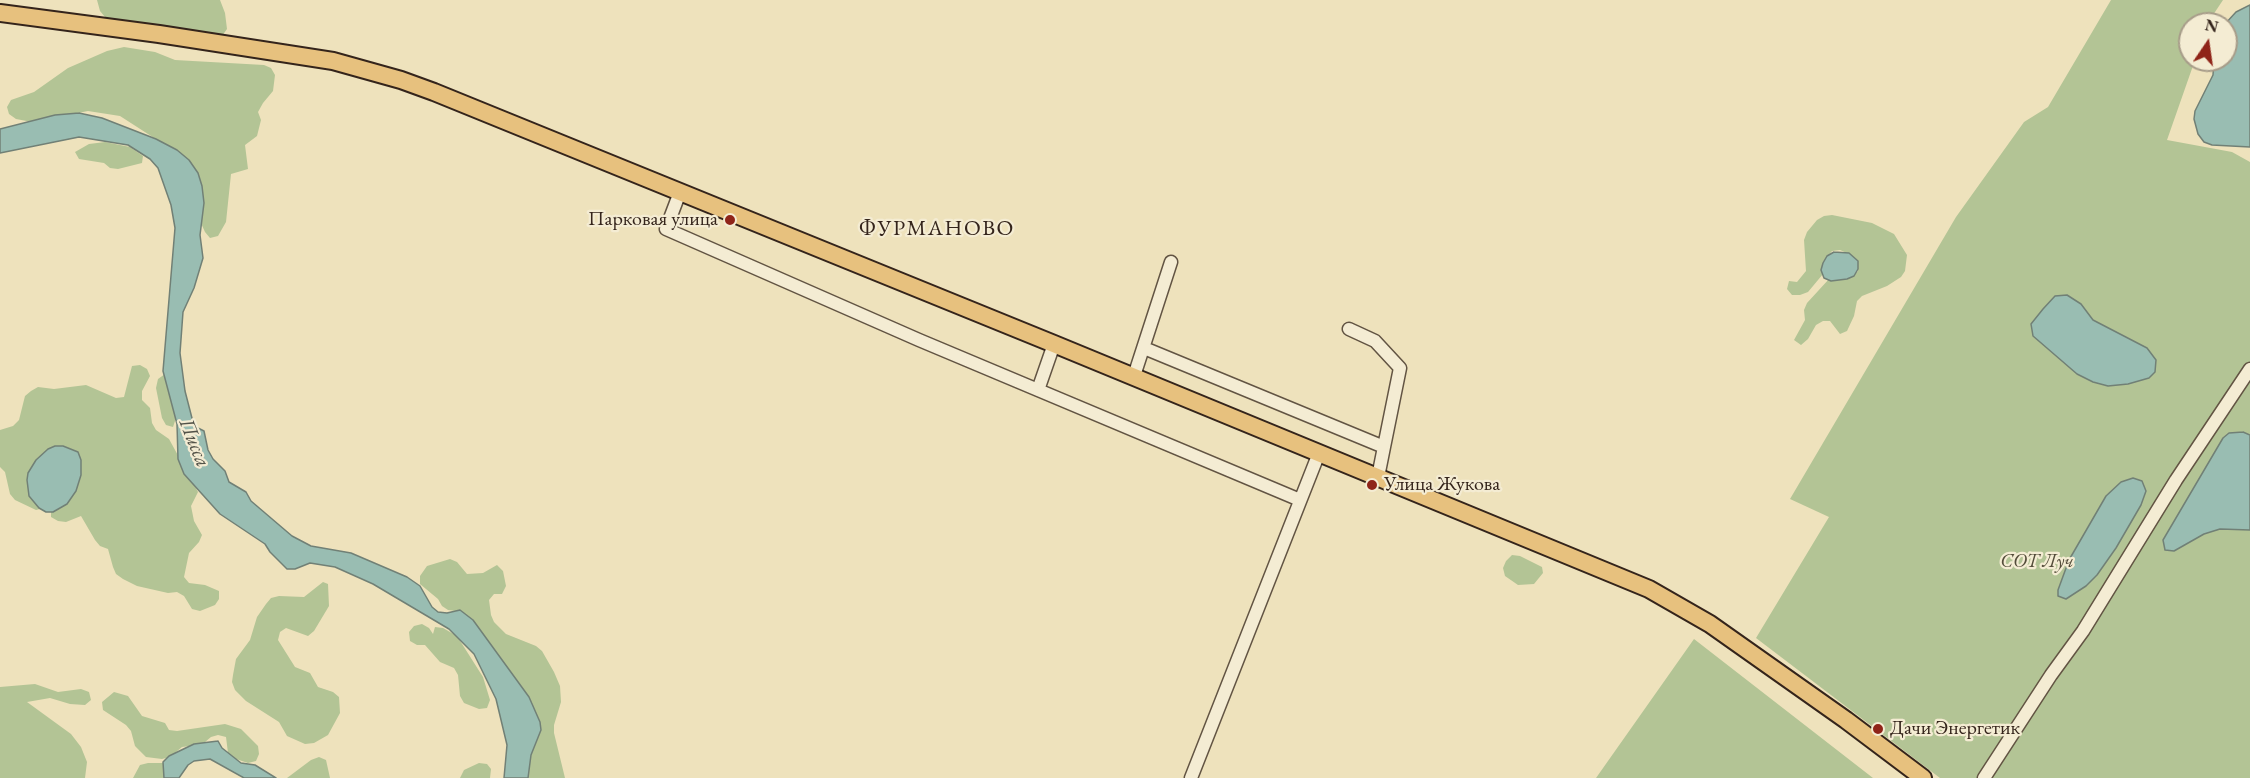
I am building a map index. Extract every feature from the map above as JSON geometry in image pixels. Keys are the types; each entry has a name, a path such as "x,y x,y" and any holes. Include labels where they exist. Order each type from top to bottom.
{"main road":[{"path":"0,13 293,54 368,70 434,92 1134,376 1649,589 1710,624 1846,720 1923,778"}],"street":[{"path":"680,192 666,229 1299,500"},
{"path":"1134,376 1171,262"},
{"path":"1348,329 1375,342 1400,368 1378,477"},
{"path":"1038,390 1054,344"},
{"path":"1144,348 1384,447"},
{"path":"1984,778 2083,631 2176,480 2250,369"},
{"path":"1191,778 1319,453"}],"green space":[{"path":"97,0 220,0 225,13 227,29 222,36 113,20 105,17 100,11"},
{"name":"СОТ Луч","path":"2111,0 2223,0 2215,12 2178,12 2178,72 2191,72 2167,140 2232,152 2250,162 2250,778 1940,778 1756,638 1829,517 1790,499 1956,217 2024,122 2048,107"},
{"path":"124,47 155,52 175,60 264,65 271,68 275,75 273,91 258,112 261,120 257,136 245,145 248,169 231,174 226,222 218,236 210,238 205,232 195,210 179,154 120,116 88,111 32,122 16,119 9,114 7,107 11,100 34,92 68,68 107,51"},
{"path":"105,142 130,147 143,156 142,163 118,169 110,168 104,163 79,159 75,152 89,144"},
{"path":"1832,215 1872,223 1894,234 1907,255 1905,271 1901,277 1887,286 1862,296 1857,301 1854,316 1847,331 1840,334 1830,321 1823,321 1816,325 1808,339 1801,345 1794,340 1805,320 1804,310 1807,303 1829,279 1852,277 1858,271 1858,263 1847,253 1840,250 1832,251 1827,257 1823,274 1808,292 1792,295 1787,289 1789,281 1797,282 1806,271 1804,240 1807,232 1817,220"},
{"path":"140,365 147,369 150,376 142,391 142,400 150,408 152,423 156,430 169,439 198,492 191,506 194,521 202,535 189,553 184,577 189,583 205,585 219,591 219,599 215,605 200,611 192,609 184,596 177,592 168,593 137,586 116,574 108,549 100,546 95,540 81,516 66,522 58,521 51,517 51,509 36,510 15,500 10,494 5,472 0,467 0,430 13,426 19,420 25,396 31,391 38,387 54,389 86,385 116,398 124,397 132,366"},
{"path":"165,374 176,418 173,427 166,425 162,418 156,388 158,379"},
{"path":"1512,555 1520,556 1542,567 1543,573 1534,584 1518,585 1505,576 1503,568"},
{"path":"450,559 457,562 467,574 483,573 497,565 503,571 506,586 502,594 494,594 489,600 491,615 494,622 506,634 536,646 542,651 554,672 560,686 561,702 554,733 565,778 513,778 485,636 456,611 442,606 438,599 420,584 420,576 427,566"},
{"path":"323,582 328,584 329,606 314,631 308,636 286,628 280,632 278,640 295,667 310,673 318,687 333,692 339,697 340,713 328,735 314,743 305,744 287,736 279,722 246,701 235,690 232,682 236,659 250,640 257,617 271,598 304,597"},
{"path":"422,624 433,634 435,627 443,628 457,636 483,677 490,700 487,708 479,709 464,703 460,696 458,675 454,668 440,662 425,645 417,645 410,641 409,632 414,626"},
{"path":"1694,639 1873,778 1596,778"},
{"path":"35,684 58,692 81,689 89,692 91,700 85,705 70,704 50,698 27,702 71,734 81,747 87,762 85,778 0,778 0,687"},
{"path":"114,692 128,696 142,716 165,723 169,730 177,731 225,724 241,729 258,746 259,754 256,761 248,763 233,758 228,753 226,737 218,735 197,745 182,747 170,757 162,759 146,757 135,746 131,731 126,725 103,710 102,702"},
{"path":"319,757 326,760 330,778 287,778 311,760"},
{"path":"164,763 175,778 133,778 140,765"},
{"path":"479,763 487,764 491,769 490,778 460,778 464,770"}],"water":[{"path":"2250,5 2250,147 2212,145 2204,142 2198,134 2194,119 2195,111 2213,72 2238,72 2238,12 2236,12"},
{"name":"Писса","path":"79,113 102,118 156,139 177,150 189,160 198,173 204,203 200,235 203,258 194,288 183,312 180,353 185,391 194,426 204,431 208,450 213,459 225,471 229,482 246,492 251,501 292,536 311,546 351,553 407,577 420,586 432,607 438,612 447,613 460,610 473,620 529,697 540,722 541,730 531,755 528,778 504,778 507,745 496,699 474,654 449,629 373,584 335,567 310,563 295,569 287,569 265,544 220,514 184,474 178,459 177,424 163,371 175,228 171,205 158,168 150,159 128,145 79,137 0,153 0,129 55,115"},
{"path":"1834,252 1849,253 1858,261 1858,269 1854,276 1831,281 1824,278 1821,270 1823,263 1827,256"},
{"path":"2067,295 2081,304 2093,320 2147,348 2156,360 2155,372 2149,378 2128,384 2108,386 2093,382 2077,374 2033,336 2031,324 2043,309 2055,296"},
{"path":"2243,432 2250,435 2250,530 2220,529 2204,534 2174,551 2165,550 2163,540 2223,438 2229,433"},
{"path":"55,446 63,446 78,452 81,460 81,475 76,491 67,504 53,512 46,512 39,508 29,496 27,480 28,473 36,460"},
{"path":"2133,478 2142,481 2146,491 2141,505 2116,548 2097,575 2086,586 2066,599 2058,596 2069,560 2106,496 2121,482"},
{"path":"218,741 222,748 241,763 255,765 276,778 244,778 210,759 194,761 188,765 179,778 164,778 163,762 169,756 194,744"}],"place":[{"name":"Парковая улица","path":"730,220"},
{"name":"Улица Жукова","path":"1372,485"},
{"name":"Дачи Энергетик","path":"1878,729"}],"district":[{"name":"ФУРМАНОВО","path":"937,229"}]}
